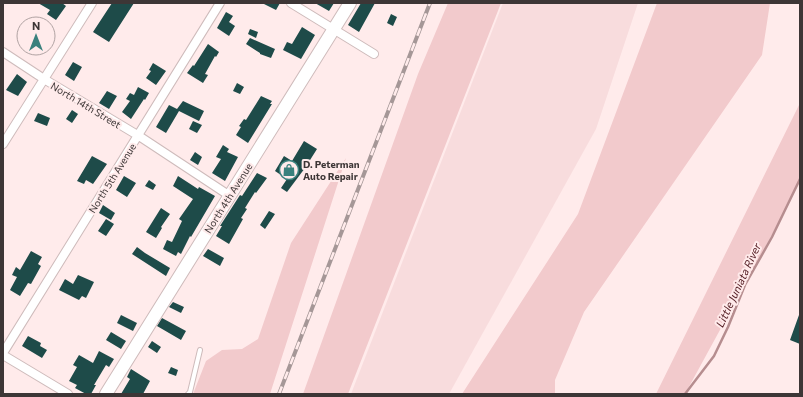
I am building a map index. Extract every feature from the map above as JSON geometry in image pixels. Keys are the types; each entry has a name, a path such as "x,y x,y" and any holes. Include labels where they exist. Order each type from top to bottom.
{"main road":[{"name":"North 4th Avenue","path":"106,394 350,3"}],"street":[{"path":"3,144 92,3"},
{"name":"North 5th Avenue","path":"3,354 220,3"},
{"path":"291,3 374,54"},
{"name":"North 14th Street","path":"3,52 44,79 139,136 230,196"},
{"path":"3,354 68,394"}],"lane":[{"path":"188,394 190,392 200,350"}],"shaded area":[{"path":"448,3 501,3 348,394 303,394 418,74"},
{"path":"503,3 638,3 596,129 449,394 351,394"},
{"path":"657,3 770,3 762,55 584,312 555,380 555,394 462,394 578,214"},
{"path":"800,103 800,180 786,209 685,394 656,394"},
{"path":"346,158 270,394 193,394 206,361 222,350 242,349 258,339 291,243"}],"building":[{"path":"38,3 62,3 66,6 56,20 56,16 50,16 47,14 50,10"},
{"path":"112,3 134,3 109,42 93,32"},
{"path":"262,3 280,3 276,10"},
{"path":"315,3 334,3 329,11"},
{"path":"361,3 375,3 359,32 348,25"},
{"path":"226,12 233,16 229,22 235,26 229,36 217,28"},
{"path":"391,14 397,17 393,26 387,23"},
{"path":"302,27 315,35 301,59 283,50 287,42 292,44"},
{"path":"250,29 258,32 256,38 248,34"},
{"path":"250,38 275,49 271,58 260,54 246,44"},
{"path":"208,44 219,52 216,57 215,56 205,74 208,75 203,83 187,73 193,65 194,66"},
{"path":"73,62 82,67 74,81 65,75"},
{"path":"153,63 166,71 156,85 146,78 151,71 149,70"},
{"path":"17,74 27,82 18,96 6,90"},
{"path":"237,83 244,87 240,94 233,91"},
{"path":"138,87 149,93 131,119 122,112 130,101 126,99 130,93 134,95"},
{"path":"107,91 117,96 109,109 99,103"},
{"path":"261,96 272,101 270,104 272,104 248,143 236,135 241,127 239,126 244,119 246,120"},
{"path":"183,101 204,111 199,121 179,111 166,133 156,127 169,105 177,109"},
{"path":"72,110 78,114 72,123 66,119"},
{"path":"38,113 50,118 47,126 34,121"},
{"path":"193,121 202,125 197,133 189,129"},
{"path":"304,141 317,149 287,192 281,188 287,179 275,171 284,156 292,161"},
{"path":"223,145 229,149 227,152 238,157 225,181 212,173 221,159 216,157"},
{"path":"195,152 202,157 198,165 190,160"},
{"path":"92,156 107,164 93,184 86,180 84,184 77,181"},
{"path":"257,173 267,178 256,193 255,192 245,208 247,209 241,218 243,219 229,244 216,236 222,226 220,226 240,195 242,196"},
{"path":"124,176 136,183 127,197 116,190"},
{"path":"178,176 198,189 199,187 215,196 191,237 190,236 181,254 178,252 176,256 163,249 167,240 172,242 182,221 179,219 193,199 173,186"},
{"path":"149,180 156,185 153,190 145,186"},
{"path":"103,205 115,213 111,220 99,213"},
{"path":"161,208 170,214 161,227 162,228 156,238 146,232"},
{"path":"269,211 275,214 265,229 260,225"},
{"path":"106,219 114,224 106,236 98,231"},
{"path":"137,247 170,268 166,276 132,254"},
{"path":"208,249 224,258 220,266 203,256"},
{"path":"31,251 42,257 38,264 41,266 31,284 28,283 20,296 10,290 17,277 12,275 16,267 20,270"},
{"path":"78,275 94,282 86,298 82,296 79,300 59,290 65,279 73,284"},
{"path":"173,302 184,307 181,313 169,307"},
{"path":"121,315 137,323 133,331 117,323"},
{"path":"800,315 800,344 790,340"},
{"path":"162,318 186,331 181,340 157,326"},
{"path":"111,332 126,341 121,349 106,340"},
{"path":"28,336 41,343 40,346 47,350 42,358 22,346"},
{"path":"152,341 161,347 157,353 148,347"},
{"path":"99,351 114,359 109,367 106,365 94,385 96,385 91,394 86,394 75,388 77,385 69,381 77,367 73,365 79,355 93,363"},
{"path":"171,367 178,370 176,376 168,373"},
{"path":"131,369 150,381 143,394 121,394 130,379 127,377"}],"waterway":[{"name":"Little Juniata River","path":"685,394 714,356 728,327 745,285 772,237 800,179"}],"railway":[{"path":"279,394 430,3"}],"place":[{"name":"D. Peterman Auto Repair","path":"289,170"}]}
